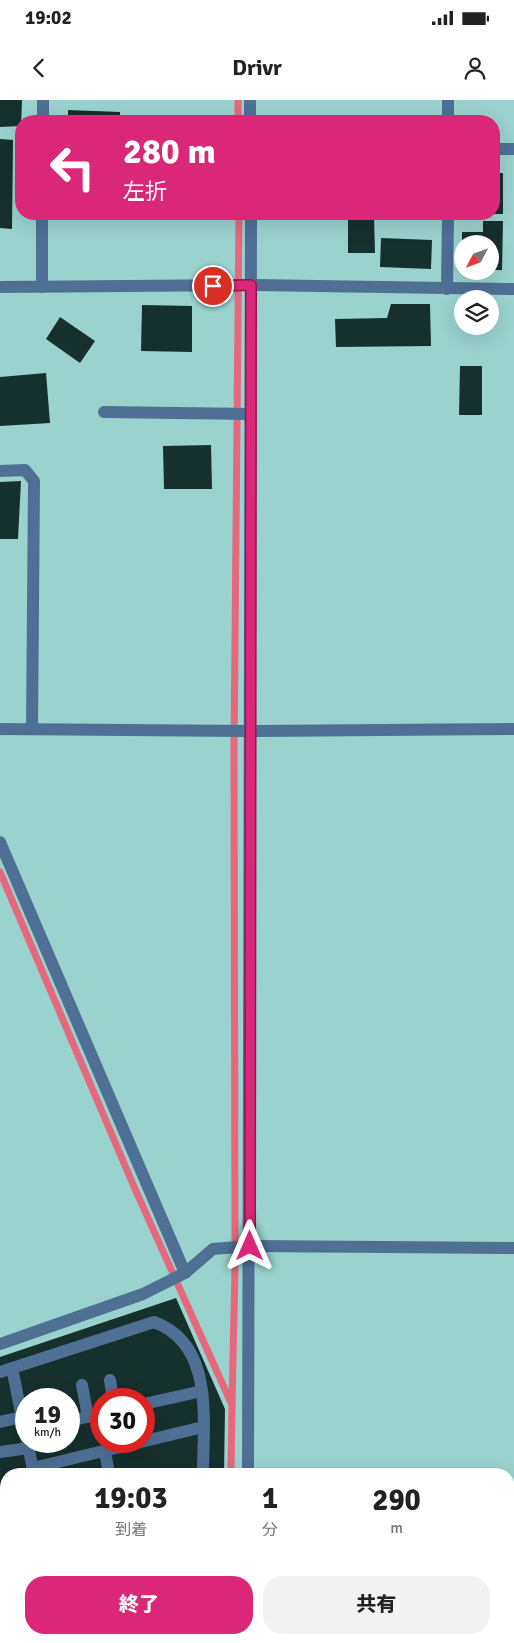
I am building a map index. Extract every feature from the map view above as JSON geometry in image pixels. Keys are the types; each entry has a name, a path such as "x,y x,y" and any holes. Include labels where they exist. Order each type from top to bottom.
{"street":[{"path":"43,100 43,115"},
{"path":"250,100 250,115"},
{"path":"448,100 448,115"},
{"path":"500,149 514,149"},
{"path":"42,220 42,287"},
{"path":"248,1468 251,220"},
{"path":"447,289 448,220"},
{"path":"0,287 251,285 514,289"},
{"path":"104,412 251,414"},
{"path":"0,470 25,470 34,481 32,729"},
{"path":"0,729 250,731 514,728"},
{"path":"0,842 185,1273"},
{"path":"0,1344 143,1294 185,1273 213,1249 250,1246 514,1248"},
{"path":"15,1396 6,1370 154,1322 169,1327 185,1342 198,1368 202,1391 203,1468"},
{"path":"110,1380 111,1388"},
{"path":"80,1419 88,1417 82,1385"},
{"path":"155,1402 202,1391"},
{"path":"0,1422 15,1419"},
{"path":"155,1439 203,1427"},
{"path":"0,1452 15,1444"},
{"path":"30,1453 33,1468"},
{"path":"45,1468 98,1453"},
{"path":"105,1453 108,1468"}],"building":[{"path":"0,100 22,100 21,115 15,115 15,126 0,127"},
{"path":"68,110 120,112 120,115 68,115"},
{"path":"0,139 13,140 12,229 0,228"},
{"path":"500,173 503,173 503,214 500,214"},
{"path":"348,220 374,220 375,253 348,253"},
{"path":"483,221 503,221 502,270 499,270 499,235 462,235 462,232 483,232"},
{"path":"381,238 432,240 431,269 380,267"},
{"path":"391,304 430,304 431,346 336,347 335,319 387,318"},
{"path":"142,305 192,306 192,352 141,351"},
{"path":"60,317 95,341 80,363 46,339"},
{"path":"460,366 482,366 482,415 459,415"},
{"path":"46,373 50,423 0,426 0,377"},
{"path":"211,445 212,489 164,489 163,446"},
{"path":"21,481 18,539 0,539 0,482"},
{"path":"176,1298 225,1409 224,1468 0,1468 0,1357"}],"waterway":[{"path":"238,100 238,115"},
{"path":"232,1405 235,1266 234,747 239,220"},
{"path":"0,872 135,1189 232,1405 231,1468"}],"route":[{"path":"213,286 251,285 250,1246"}]}
